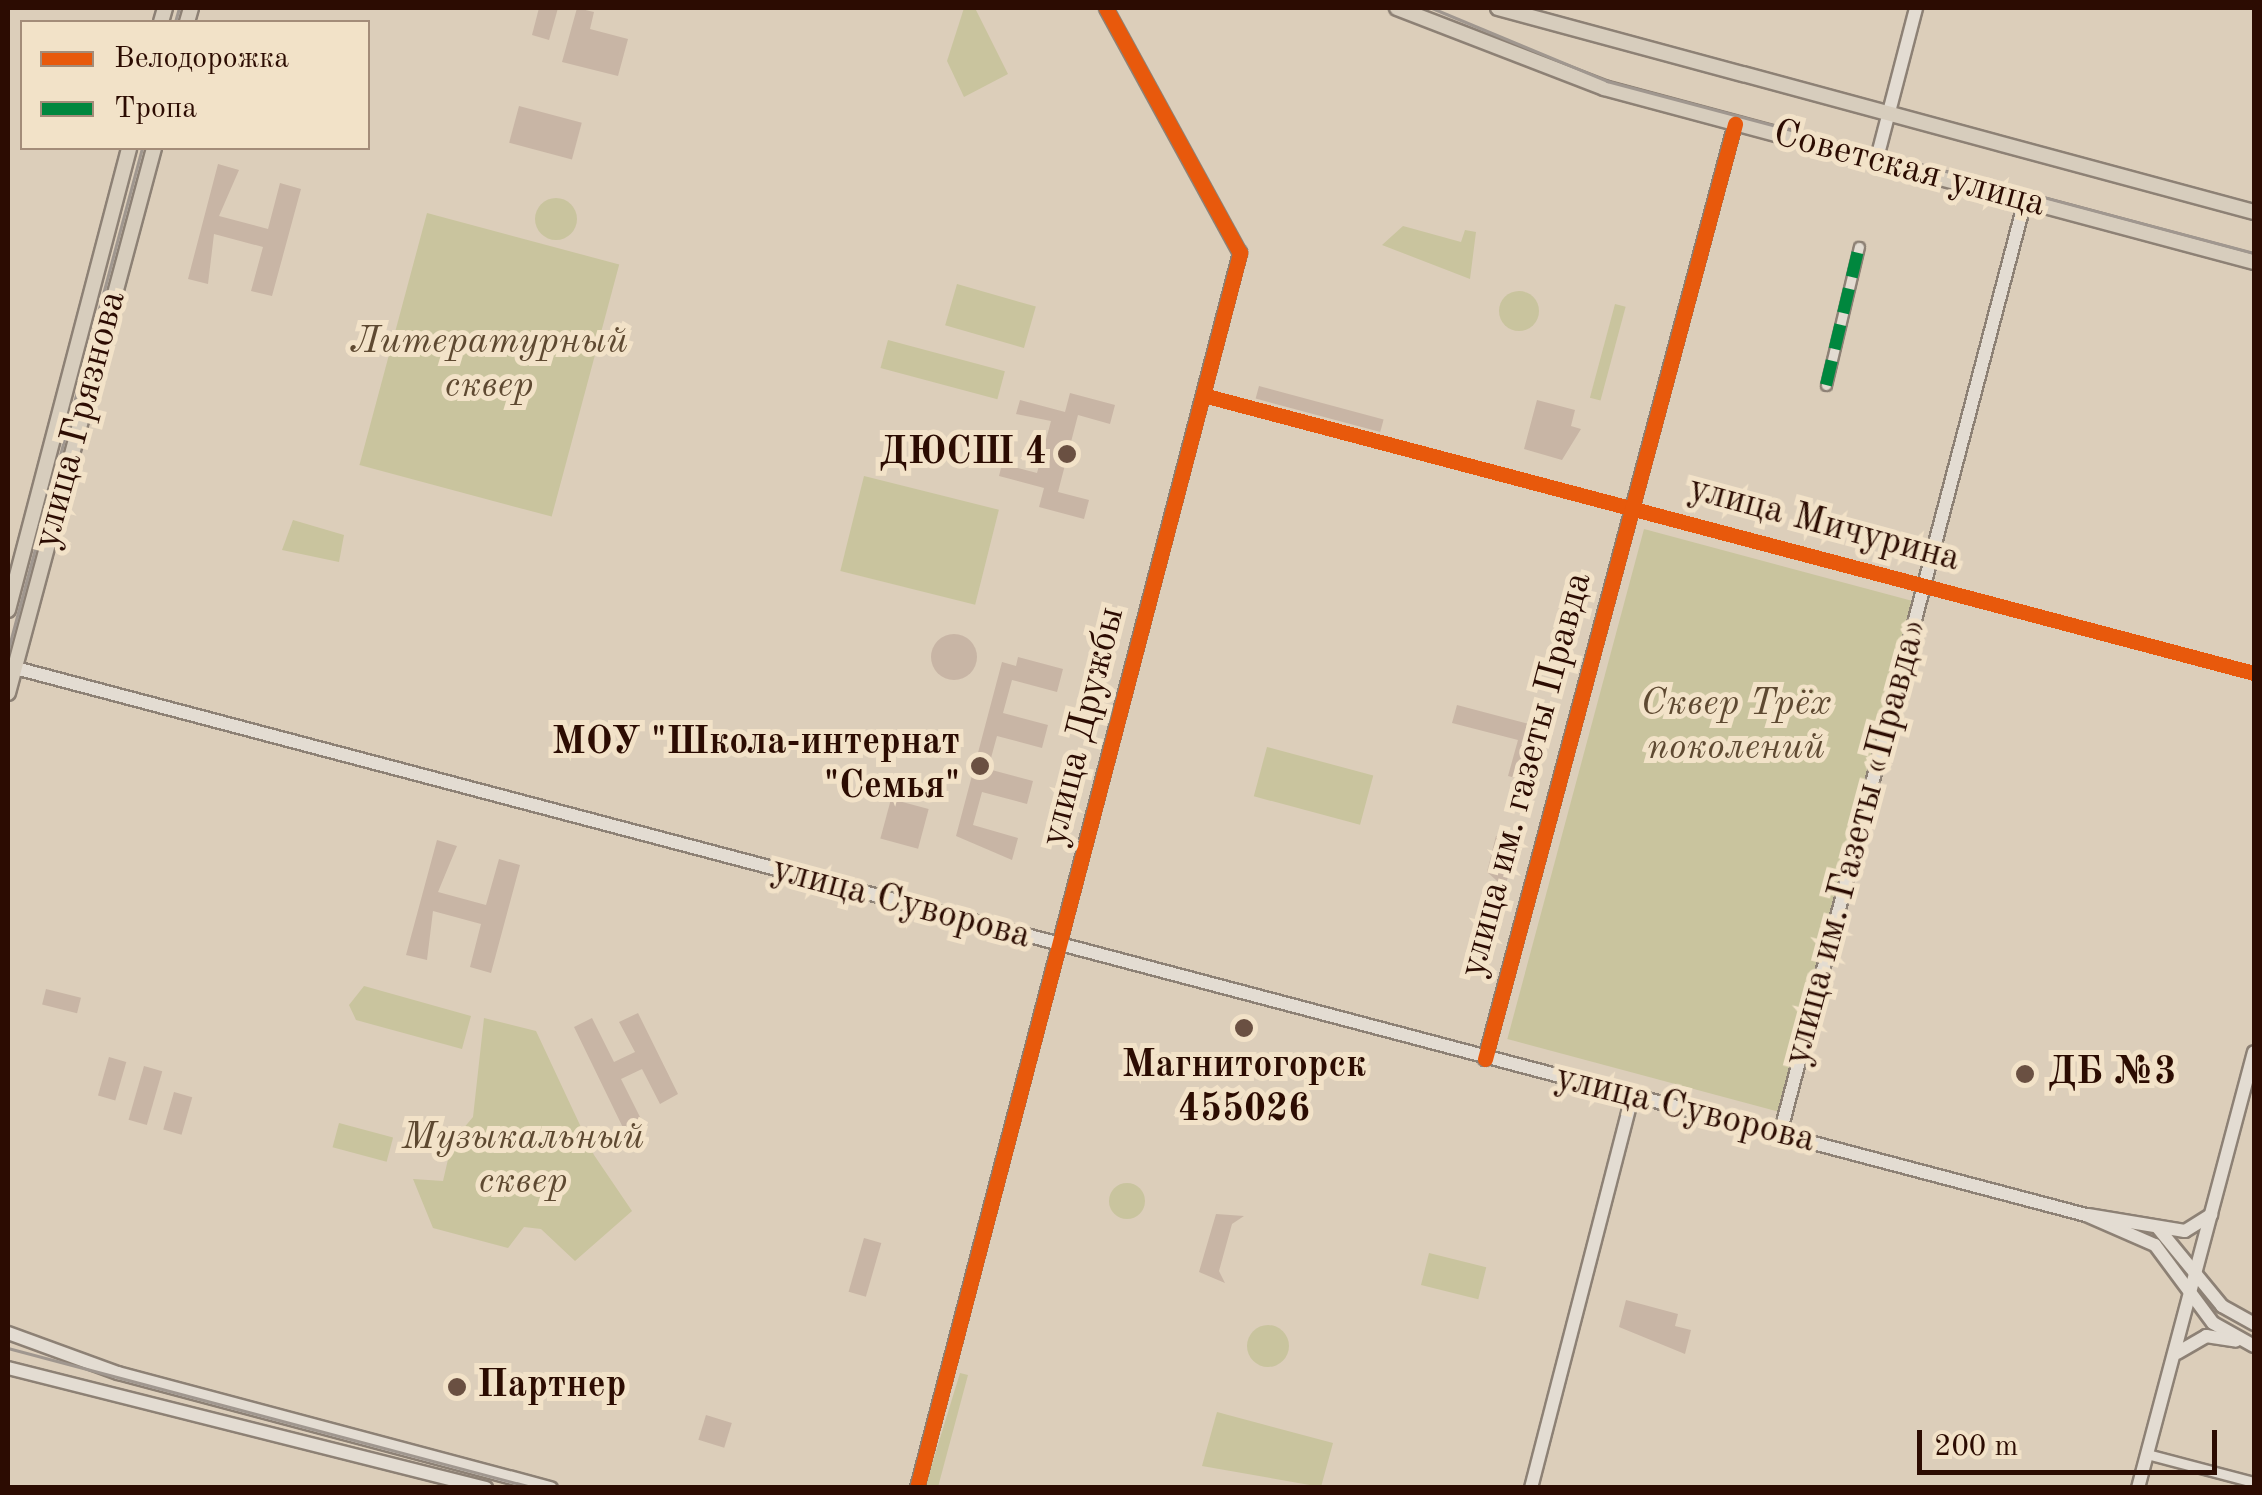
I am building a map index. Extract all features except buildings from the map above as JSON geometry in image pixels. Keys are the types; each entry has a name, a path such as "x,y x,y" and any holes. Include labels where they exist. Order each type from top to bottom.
{"main road":[{"name":"улица Дружбы","path":"917,1488 1203,395 1238,238 1106,8"},
{"name":"Советская улица","path":"1397,8 1590,83 2254,262"},
{"name":"Советская улица","path":"1498,8 2254,212"},
{"path":"1876,162 1916,8"},
{"path":"1630,508 1735,124"},
{"name":"улица Грязнова","path":"8,606 128,150"},
{"name":"улица Грязнова","path":"8,693 11,667 153,150"},
{"name":"улица им. Газеты «Правда»","path":"1780,1134 2025,200"},
{"name":"улица им. газеты Правда","path":"1485,1059 1630,508"},
{"path":"8,606 30,609"},
{"name":"улица Суворова","path":"11,667 2086,1215 2185,1231 2213,1213"},
{"path":"2138,1488 2254,1052"},
{"path":"1531,1488 1632,1097"},
{"name":"улица Суворова","path":"2086,1215 2155,1244 2192,1293 2247,1344"},
{"path":"2158,1228 2198,1272 2222,1306 2254,1324"},
{"path":"8,1333 118,1373 551,1488"},
{"path":"2175,1354 2206,1336 2247,1344"},
{"path":"8,1368 486,1488"}],"street":[{"path":"1826,385 1860,247"},
{"name":"улица Мичурина","path":"1203,395 2254,673"},
{"path":"2147,1454 2254,1482"}],"green space":[{"path":"964,8 975,8 1008,74 964,97 947,61"},
{"path":"556,198 571,204 577,219 571,234 556,240 541,234 535,219 541,204"},
{"name":"Литературный сквер","path":"427,213 619,265 552,517 359,465"},
{"path":"1403,226 1461,242 1465,230 1476,232 1470,279 1382,245"},
{"path":"957,284 1036,307 1024,348 945,325"},
{"path":"1519,291 1533,297 1539,311 1533,325 1519,331 1505,325 1499,311 1505,297"},
{"path":"1615,304 1626,307 1601,401 1590,398"},
{"path":"888,340 1005,371 997,399 880,368"},
{"path":"864,476 999,510 975,605 840,571"},
{"path":"293,520 344,535 339,562 282,550"},
{"name":"Сквер Трёх поколений","path":"1644,529 1915,602 1779,1112 1507,1039"},
{"path":"1267,747 1373,775 1360,825 1254,796"},
{"path":"364,986 471,1016 462,1049 356,1020 349,1005"},
{"name":"Музыкальный сквер","path":"484,1018 536,1031 594,1155 632,1211 575,1261 541,1229 524,1227 508,1248 433,1228 413,1179 443,1181 452,1142 473,1117"},
{"path":"339,1123 393,1137 387,1162 333,1147"},
{"path":"1127,1183 1140,1188 1145,1201 1140,1214 1127,1219 1114,1214 1109,1201 1114,1188"},
{"path":"1429,1253 1486,1267 1478,1299 1421,1285"},
{"path":"1268,1325 1283,1331 1289,1346 1283,1361 1268,1367 1253,1361 1247,1346 1253,1331"},
{"path":"960,1373 968,1375 938,1487 925,1487"},
{"path":"1217,1412 1333,1443 1321,1487 1202,1466"}],"tram line":[{"path":"176,20 179,8"},
{"path":"1432,8 1607,81 2254,253"},
{"path":"8,650 141,150"},
{"path":"8,1348 535,1488"}],"marked path":[{"path":"1826,385 1859,247"}],"cycle path":[{"path":"917,1488 1240,253 1106,8"},
{"path":"1485,1059 1735,124"},
{"path":"1203,395 2254,673"}],"place":[{"name":"ДЮСШ 4","path":"1067,454"},
{"name":"МОУ \"Школа-интернат \"Семья\"","path":"980,766"},
{"name":"Магнитогорск 455026","path":"1244,1028"},
{"name":"ДБ №3","path":"2025,1074"},
{"name":"Партнер","path":"457,1387"}]}
